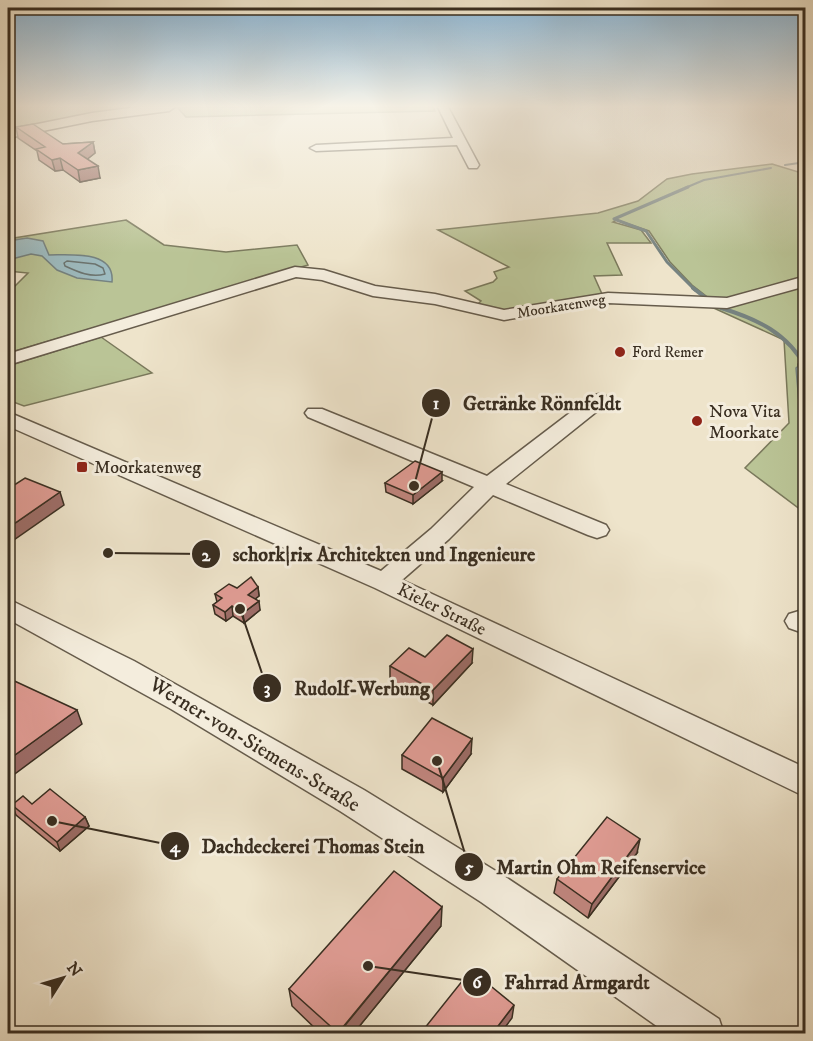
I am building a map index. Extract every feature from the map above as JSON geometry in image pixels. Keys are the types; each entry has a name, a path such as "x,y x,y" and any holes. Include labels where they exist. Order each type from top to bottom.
{"street":[{"path":"468,156 473,165"},
{"name":"Moorkatenweg","path":"8,360 295,272 324,275 388,294 435,299 504,315 608,298 727,303 806,281"},
{"path":"384,582 440,534 491,484 599,400"},
{"path":"315,413 491,484 597,530"},
{"name":"Kieler Straße","path":"8,419 384,582 806,783"},
{"name":"Werner-von-Siemens-Straße","path":"8,608 159,687 273,752 465,871 704,1034"}],"green space":[{"path":"772,164 805,174 805,277 736,297 710,299 692,285 670,262 649,231 617,220 613,222 641,230 651,243 607,243 622,275 594,276 602,294 506,311 476,306 481,301 465,291 493,282 497,278 494,272 509,267 438,230 598,213 638,201 667,179"},
{"path":"126,220 164,245 226,252 297,245 308,265 8,353 8,293 28,273 8,271 8,239"},
{"path":"805,286 805,333 800,338 805,349 805,359 798,364 800,414 805,419 805,513 745,468 789,423 784,340 707,305"},
{"path":"101,337 152,373 24,406 8,400 8,366"}],"water":[{"path":"27,238 43,241 49,255 79,255 99,259 107,264 112,282 77,278 57,270 42,256 31,254 8,260 8,241"},
{"path":"805,360 805,419 800,414 796,368"}],"building":[{"path":"46,156 82,156 98,166 78,170 60,158 52,160"},
{"path":"415,461 442,472 413,495 385,483"},
{"path":"25,478 60,492 8,528 8,489"},
{"path":"251,577 258,587 248,595 259,601 243,613 232,606 225,612 213,605 222,598 215,594 229,584 237,588"},
{"path":"447,635 473,649 433,690 390,666 409,648 425,657"},
{"path":"8,678 77,710 8,760"},
{"path":"432,718 472,739 443,778 402,755"},
{"path":"50,789 85,817 57,842 12,805 23,796 32,804"},
{"path":"607,817 640,839 592,904 557,879"},
{"path":"394,871 442,907 338,1033 289,989"},
{"path":"471,970 514,1005 492,1034 420,1034"}],"waterway":[{"path":"785,165 806,162"},
{"path":"685,188 704,180 771,168"},
{"path":"688,187 614,219 646,231 667,262 693,288"},
{"path":"693,288 707,299"},
{"path":"721,308 747,317 770,329 790,345 806,368"}],"place":[{"name":"Ford Remer","path":"620,352"},
{"name":"Nova Vita Moorkate","path":"697,421"},
{"name":"Moorkatenweg","path":"82,467"},
{"name":"Getränke Rönnfeldt","path":"414,486"},
{"name":"schork|rix Architekten und Ingenieure","path":"108,553"},
{"name":"Rudolf-Werbung","path":"240,609"},
{"name":"Martin Ohm Reifenservice","path":"437,761"},
{"name":"Dachdeckerei Thomas Stein","path":"52,821"},
{"name":"Fahrrad Armgardt","path":"368,966"}]}
